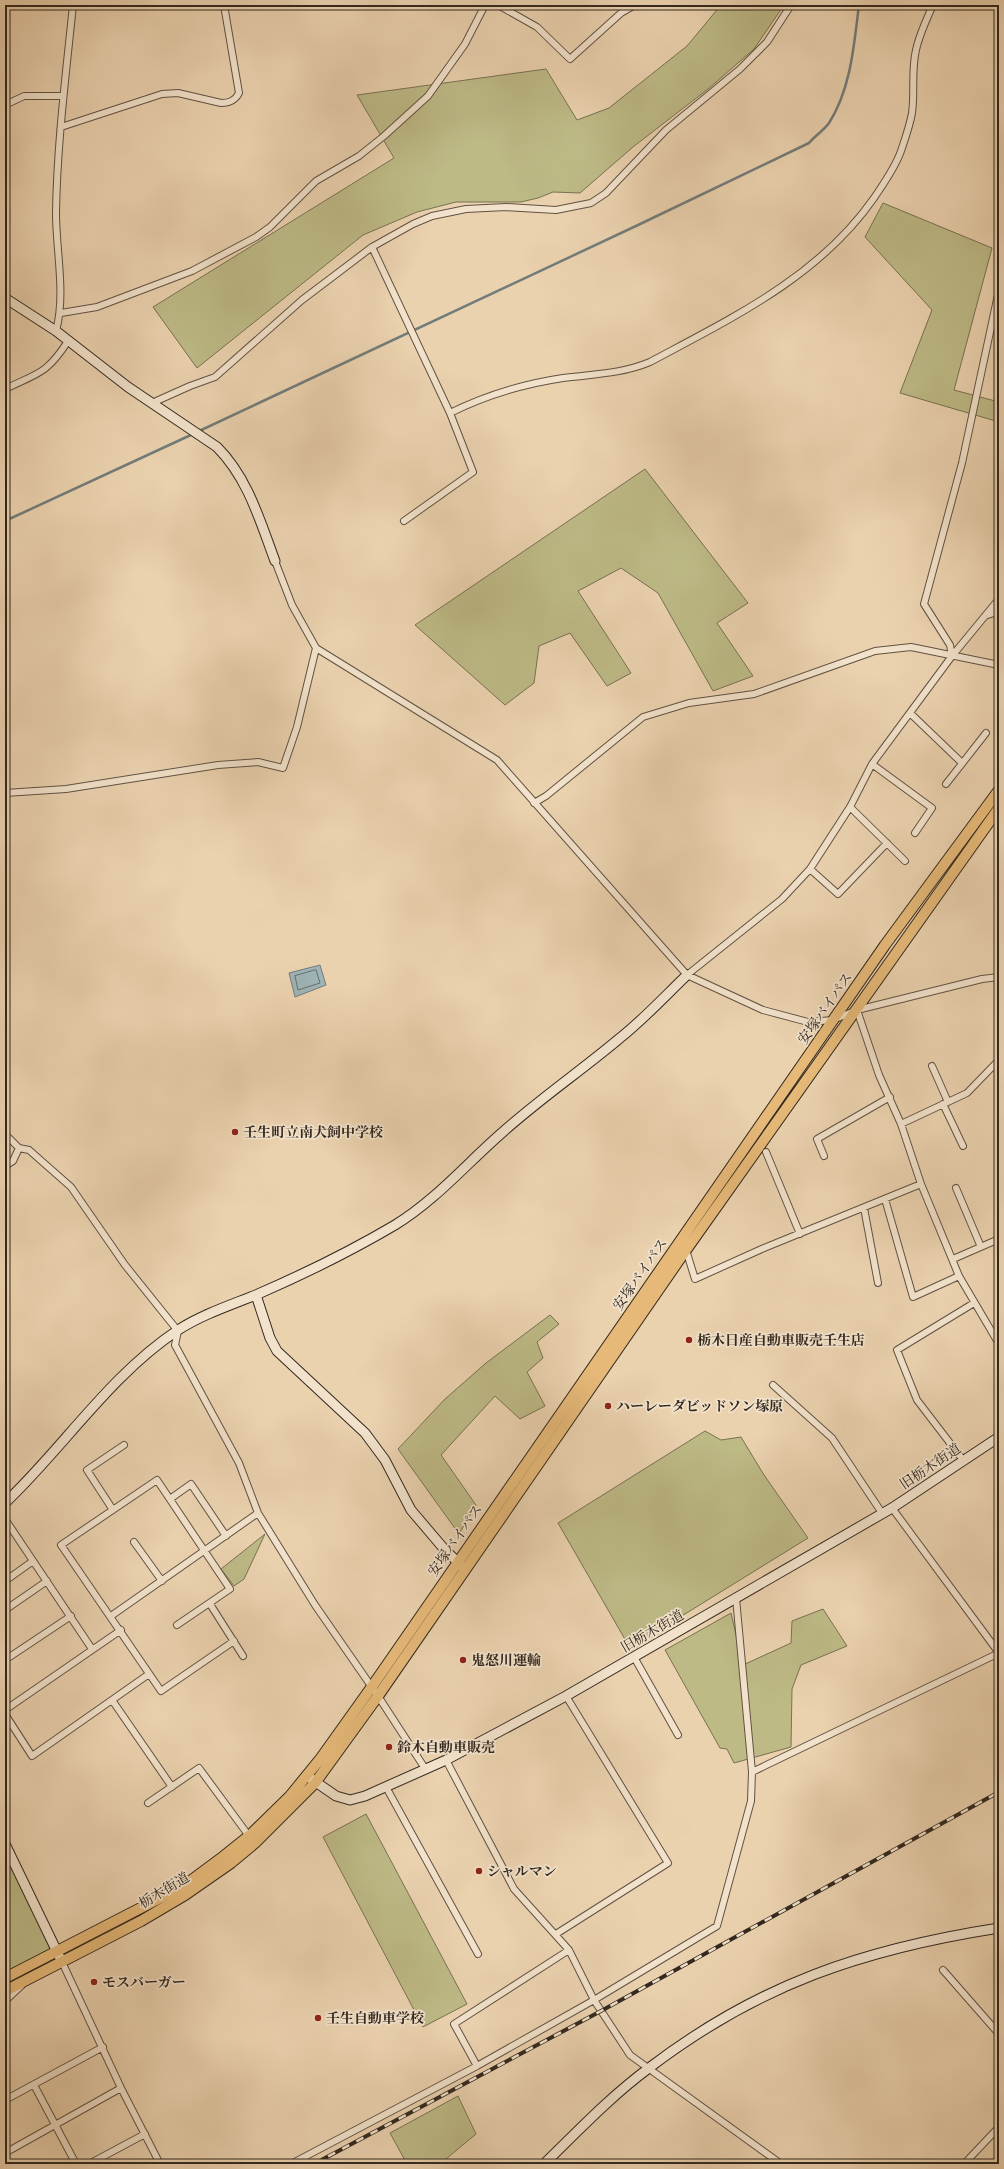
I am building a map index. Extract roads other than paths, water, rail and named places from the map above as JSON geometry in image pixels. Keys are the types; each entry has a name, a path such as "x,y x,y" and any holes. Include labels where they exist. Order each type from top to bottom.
{"main road":[{"name":"安塚バイパス","path":"315,1783 457,1563 890,939 999,790"},
{"name":"安塚バイパス","path":"307,1776 374,1692 466,1569 686,1250 999,808"},
{"name":"栃木街道","path":"5,1978 189,1882 249,1836 307,1776"},
{"name":"栃木街道","path":"5,1991 173,1902 231,1863 277,1823 315,1783"}],"street":[{"path":"56,331 61,313 56,214 61,127 74,5"},
{"path":"61,127 162,94 178,93 221,103 228,103 236,99 239,93 224,5"},
{"path":"61,313 97,307 192,271 256,237 270,227 316,181 359,156 384,136 428,96 465,44 485,5"},
{"path":"498,5 537,27 570,59 621,14 635,5"},
{"path":"152,403 215,377 302,300 372,247 413,224 444,213 466,209 506,207 556,210 591,203 606,194 666,130 740,69 767,42 791,5"},
{"path":"450,413 479,399 523,386 562,378 633,369 650,362 760,302 804,272 844,235 865,211 901,152 912,114 912,82 916,49 933,5"},
{"path":"5,105 24,96 64,96"},
{"path":"372,247 450,413 473,472 404,521"},
{"path":"952,656 950,645 924,604 962,463 999,290"},
{"path":"5,298 56,331 152,403 209,440 226,456 243,481 292,605 316,648 450,732 477,746 492,756 687,975 763,1010 808,1022 834,1020 857,1010 982,979 999,977"},
{"path":"5,388 44,371 56,360 68,341"},
{"path":"5,1503 39,1469 85,1415 116,1383 178,1330 222,1308 256,1295 366,1241 413,1212 529,1109 580,1071 623,1036 687,975 782,899 810,869 850,807 872,764 952,656 999,599"},
{"path":"985,616 999,611"},
{"path":"534,803 546,796 643,717 689,703 754,694 875,651 911,647 999,665"},
{"path":"5,793 66,789 218,765 258,762 283,768 297,727 316,648"},
{"path":"910,713 962,763"},
{"path":"946,784 986,732"},
{"path":"872,764 932,808 915,833"},
{"path":"850,807 905,861"},
{"path":"810,869 838,894 887,843"},
{"path":"857,1010 879,1075 901,1124 921,1184 959,1276 974,1304 999,1344"},
{"path":"901,1124 967,1093 999,1060"},
{"path":"932,1066 963,1146"},
{"path":"824,1156 817,1139 890,1097"},
{"path":"5,1134 19,1148 29,1150 71,1187 125,1265 178,1330"},
{"path":"5,1166 13,1161 19,1148"},
{"path":"766,1152 800,1234"},
{"path":"686,1250 695,1279 921,1184"},
{"path":"956,1188 981,1247"},
{"path":"885,1199 913,1297 959,1276"},
{"path":"864,1208 878,1283"},
{"path":"953,1259 999,1239"},
{"path":"256,1295 270,1338 277,1351 369,1438 385,1460 411,1510 457,1563 466,1569"},
{"path":"963,1460 917,1400 897,1350 974,1304"},
{"path":"178,1330 175,1345 239,1463 258,1513 315,1605 426,1770"},
{"path":"773,1385 832,1438 882,1513"},
{"name":"旧栃木街道","path":"307,1776 315,1783 336,1796 350,1800 426,1770 566,1696 892,1508 999,1437"},
{"path":"114,1510 87,1470 124,1444"},
{"path":"177,1625 230,1589 157,1480 61,1545 121,1630 161,1691 234,1641"},
{"path":"170,1499 191,1484 226,1536"},
{"path":"752,1772 999,1653 892,1508"},
{"path":"110,1616 258,1513"},
{"path":"5,1519 92,1649"},
{"path":"134,1542 162,1581"},
{"path":"5,1581 33,1561"},
{"path":"5,1610 47,1581"},
{"path":"291,2164 477,2066 594,2000 717,1926 751,1801 752,1772 736,1598"},
{"path":"210,1604 243,1656"},
{"path":"5,1660 71,1616"},
{"path":"5,1710 121,1630"},
{"path":"634,1657 678,1734"},
{"path":"5,1714 32,1756 149,1674"},
{"path":"556,1934 668,1863 566,1696"},
{"path":"112,1700 172,1787"},
{"path":"446,1760 514,1889 569,1950 594,2000 630,2055 780,2164"},
{"path":"148,1803 199,1768 249,1836"},
{"path":"386,1787 478,1954"},
{"path":"5,1844 103,2047 121,2088 160,2164"},
{"path":"544,2164 617,2094 648,2068 698,2033 768,1993 853,1960 903,1946 999,1928"},
{"path":"477,2066 454,2024 569,1950"},
{"path":"943,1970 999,2034"},
{"path":"5,2001 27,1980"},
{"path":"5,2100 103,2047"},
{"path":"34,2084 76,2164"},
{"path":"5,2153 121,2088"},
{"path":"964,2164 999,2126"},
{"path":"89,2164 145,2134"}],"water":[{"path":"320,965 326,985 295,997 289,973"}],"waterway":[{"path":"197,432 809,143 829,123 842,96 850,66 859,5"},
{"path":"5,521 193,434"}],"railway":[{"path":"314,2164 601,2011 999,1792"}],"place":[{"name":"壬生町立南犬飼中学校","path":"235,1132"},
{"name":"栃木日産自動車販売壬生店","path":"689,1340"},
{"name":"ハーレーダビッドソン塚原","path":"608,1406"},
{"name":"鬼怒川運輸","path":"463,1660"},
{"name":"鈴木自動車販売","path":"389,1747"},
{"name":"シャルマン","path":"479,1871"},
{"name":"モスバーガー","path":"94,1982"},
{"name":"壬生自動車学校","path":"318,2018"}]}
